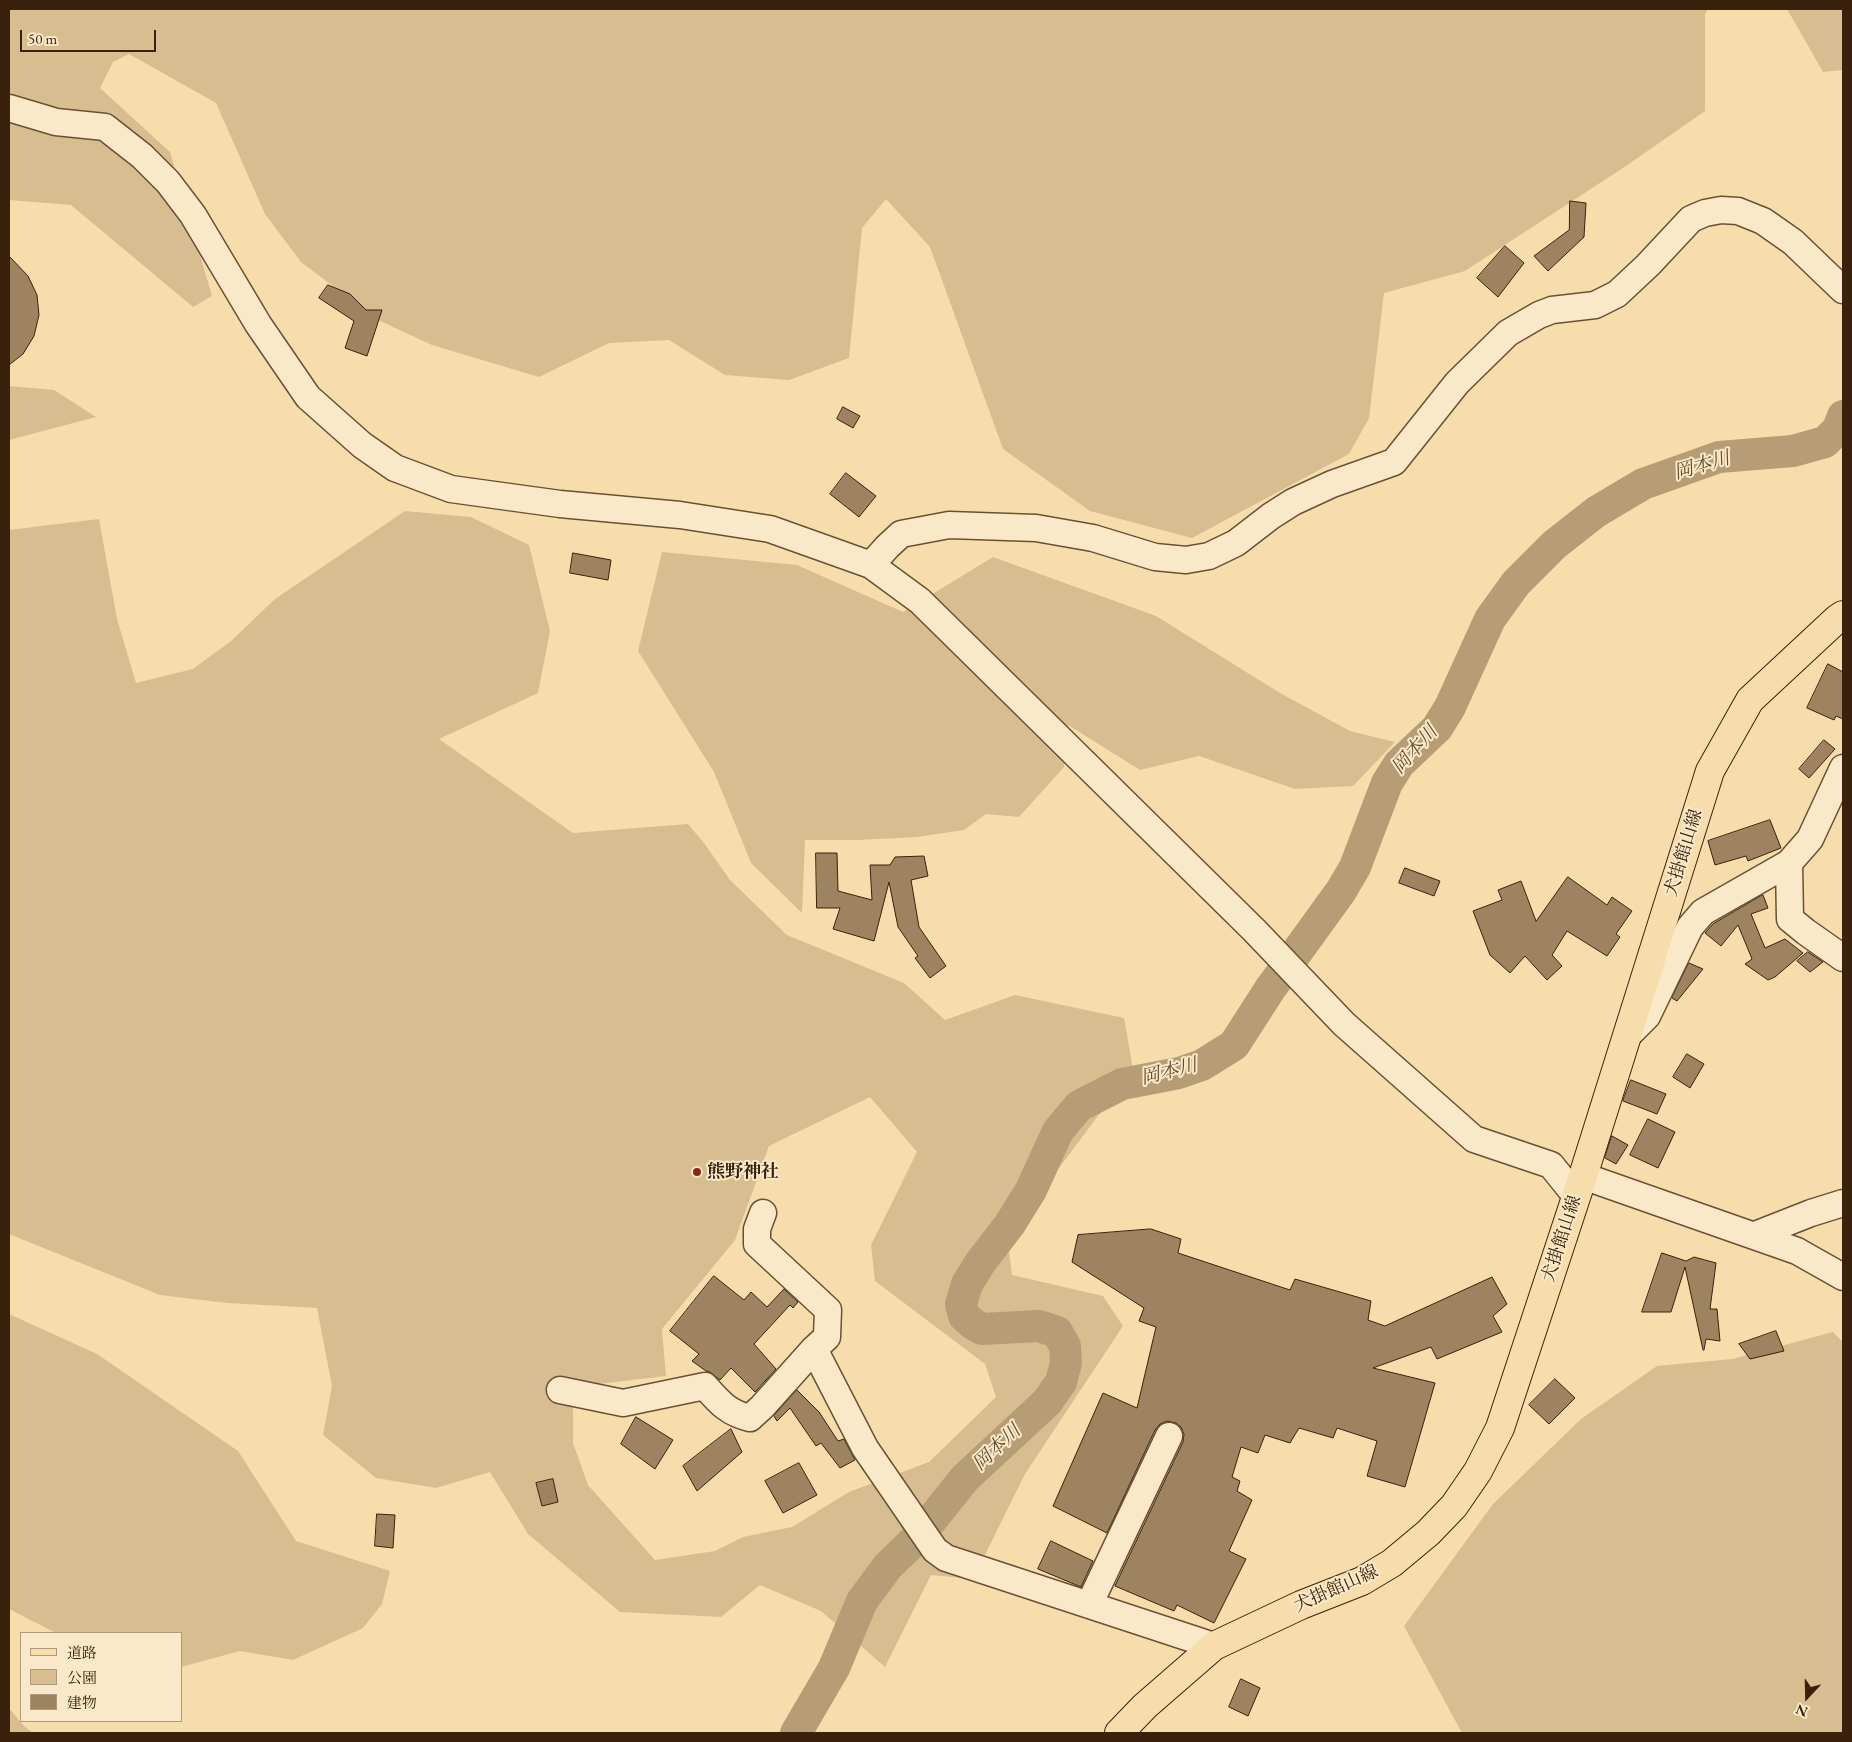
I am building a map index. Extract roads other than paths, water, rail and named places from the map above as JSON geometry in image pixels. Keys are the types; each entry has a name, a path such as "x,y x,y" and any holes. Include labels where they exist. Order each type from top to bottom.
{"main road":[{"name":"犬掛館山線","path":"1119,1733 1145,1706 1214,1646 1301,1605 1362,1581 1392,1562 1428,1534 1454,1506 1478,1471 1500,1428 1583,1175 1710,771 1750,700 1837,618 1843,615"}],"street":[{"path":"9,108 56,122 105,128 142,156 168,182 194,216 258,324 308,397 362,446 395,468 451,489 560,504 680,515 770,529 871,565 920,601 1254,930 1344,1024 1474,1139 1755,1235 1797,1251 1843,1277"},
{"path":"871,565 887,546 901,534 950,525 1036,528 1093,538 1155,557 1186,560 1209,556 1236,543 1293,502 1332,484 1394,462 1457,383 1508,333 1539,315 1552,310 1595,305 1617,294 1648,265 1691,219 1706,213 1722,210 1738,211 1763,221 1793,242 1843,290"},
{"path":"1627,1036 1648,1016 1690,927 1703,912 1789,863 1810,840 1843,768"},
{"path":"1789,863 1790,919 1843,958"},
{"path":"1551,1165 1583,1175"},
{"path":"1755,1235 1811,1213 1843,1203"},
{"path":"560,1390 623,1403 705,1386 723,1406 737,1415 750,1418 827,1337 828,1310 757,1244 757,1229 763,1213"},
{"path":"814,1349 865,1448 935,1550 946,1558 1214,1646"},
{"path":"1089,1605 1169,1436"}],"waterway":[{"name":"岡本川","path":"796,1733 834,1668 862,1601 888,1566 917,1538 965,1478 1047,1402 1061,1382 1066,1363 1065,1346 1057,1332 1039,1326 982,1329 964,1316 961,1304 967,1284 980,1263 1010,1224 1031,1190 1058,1131 1079,1106 1122,1084 1179,1073 1202,1065 1234,1045 1270,989 1341,891 1355,867 1387,783 1399,764 1437,728 1450,707 1490,619 1516,583 1554,545 1596,512 1643,484 1719,457 1793,451 1825,442 1838,429 1843,416"}],"place":[{"name":"熊野神社","path":"697,1172"}]}
